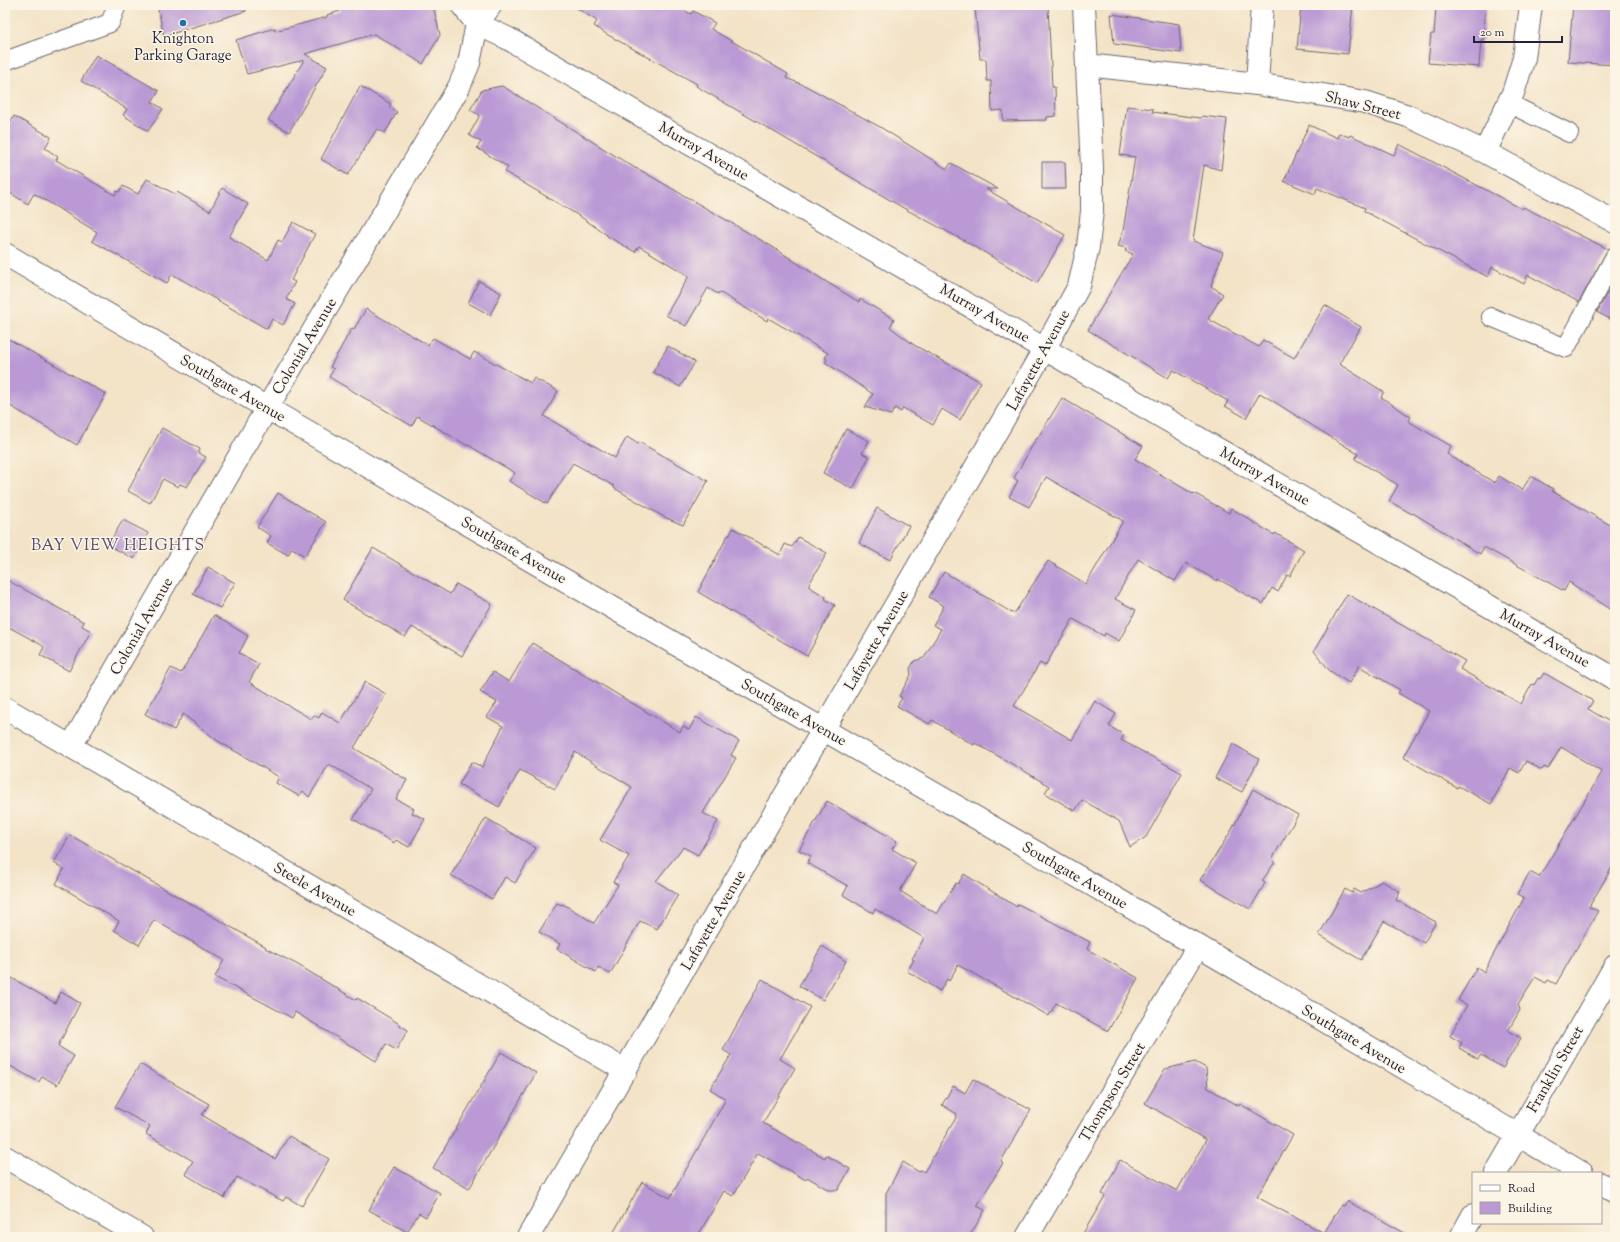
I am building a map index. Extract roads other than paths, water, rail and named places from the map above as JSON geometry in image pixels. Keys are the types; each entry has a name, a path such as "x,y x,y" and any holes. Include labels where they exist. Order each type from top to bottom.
{"street":[{"path":"462,5 477,24 491,5"},
{"name":"Lafayette Avenue","path":"528,1237 626,1071 1045,348 1079,286 1088,246 1092,211 1092,166 1084,5"},
{"path":"1257,84 1262,5"},
{"path":"1485,152 1508,103 1524,58 1531,5"},
{"name":"Murray Avenue","path":"477,24 514,42 1615,679"},
{"name":"Colonial Avenue","path":"71,746 267,408 459,87 469,63 477,24"},
{"name":"Shaw Street","path":"1087,65 1257,84 1365,102 1408,116 1485,152 1615,222"},
{"name":"Southgate Avenue","path":"5,254 267,408 1198,946 1580,1172"},
{"name":"Steele Avenue","path":"5,708 626,1071"},
{"name":"Thompson Street","path":"1027,1237 1198,946"},
{"name":"Franklin Street","path":"1497,1172 1615,966"},
{"path":"5,1158 142,1237"},
{"path":"1602,1185 1615,1192"},
{"path":"1461,1237 1472,1218"}],"lane":[{"path":"5,61 110,23 117,6"},
{"path":"1508,103 1569,133"},
{"path":"1490,317 1566,348 1615,256"}],"place":[{"name":"Knighton Parking Garage","path":"183,23"}],"district":[{"name":"BAY VIEW HEIGHTS","path":"118,544"}]}
